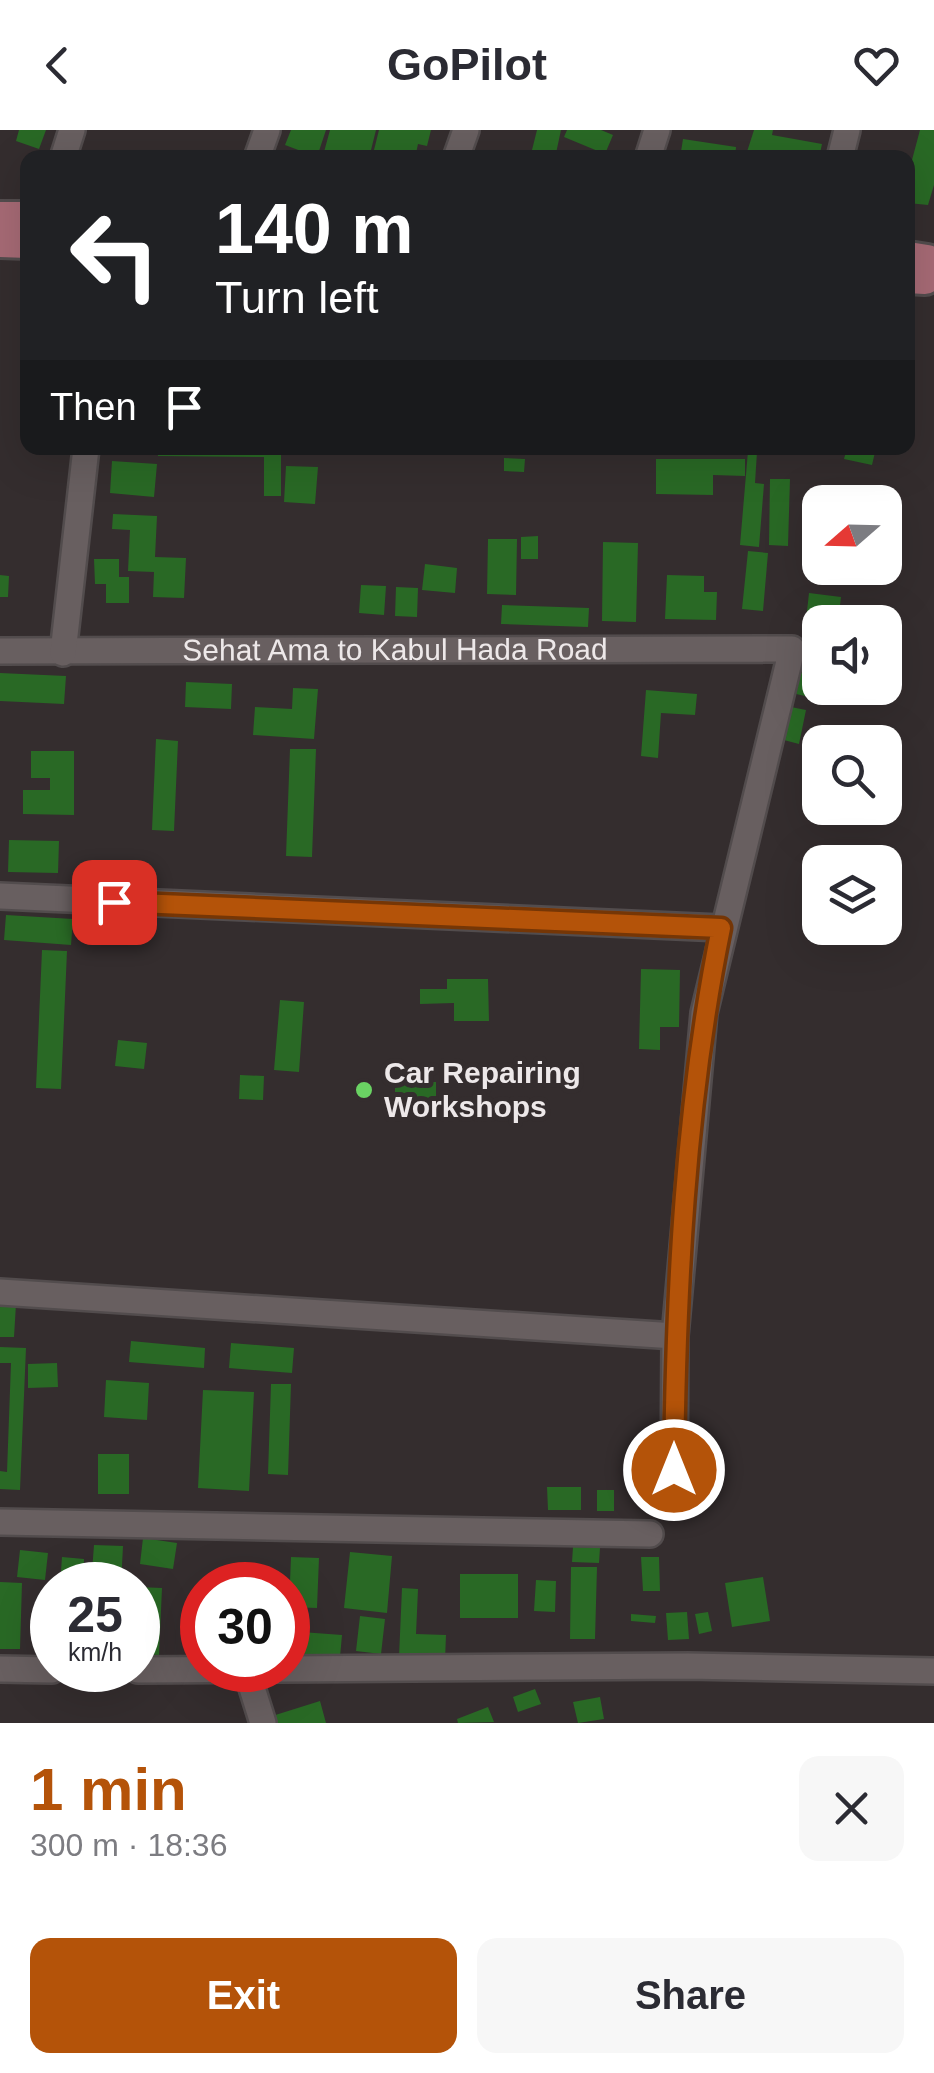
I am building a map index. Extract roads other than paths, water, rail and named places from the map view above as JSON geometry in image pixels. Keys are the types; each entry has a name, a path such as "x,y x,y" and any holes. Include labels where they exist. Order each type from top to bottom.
{"street":[{"path":"63,653 85,455"},
{"name":"Sehat Ama to Kabul Hada Road","path":"0,650 63,653 792,649 721,928"},
{"path":"0,896 721,928 704,1014 675,1336 674,1494"},
{"path":"0,1292 675,1336"},
{"path":"0,1522 650,1534"},
{"path":"310,1671 688,1666 934,1671"},
{"path":"0,1670 30,1670"},
{"path":"253,1692 263,1723"}],"place":[{"name":"Car Repairing Workshops","path":"364,1090"}]}
